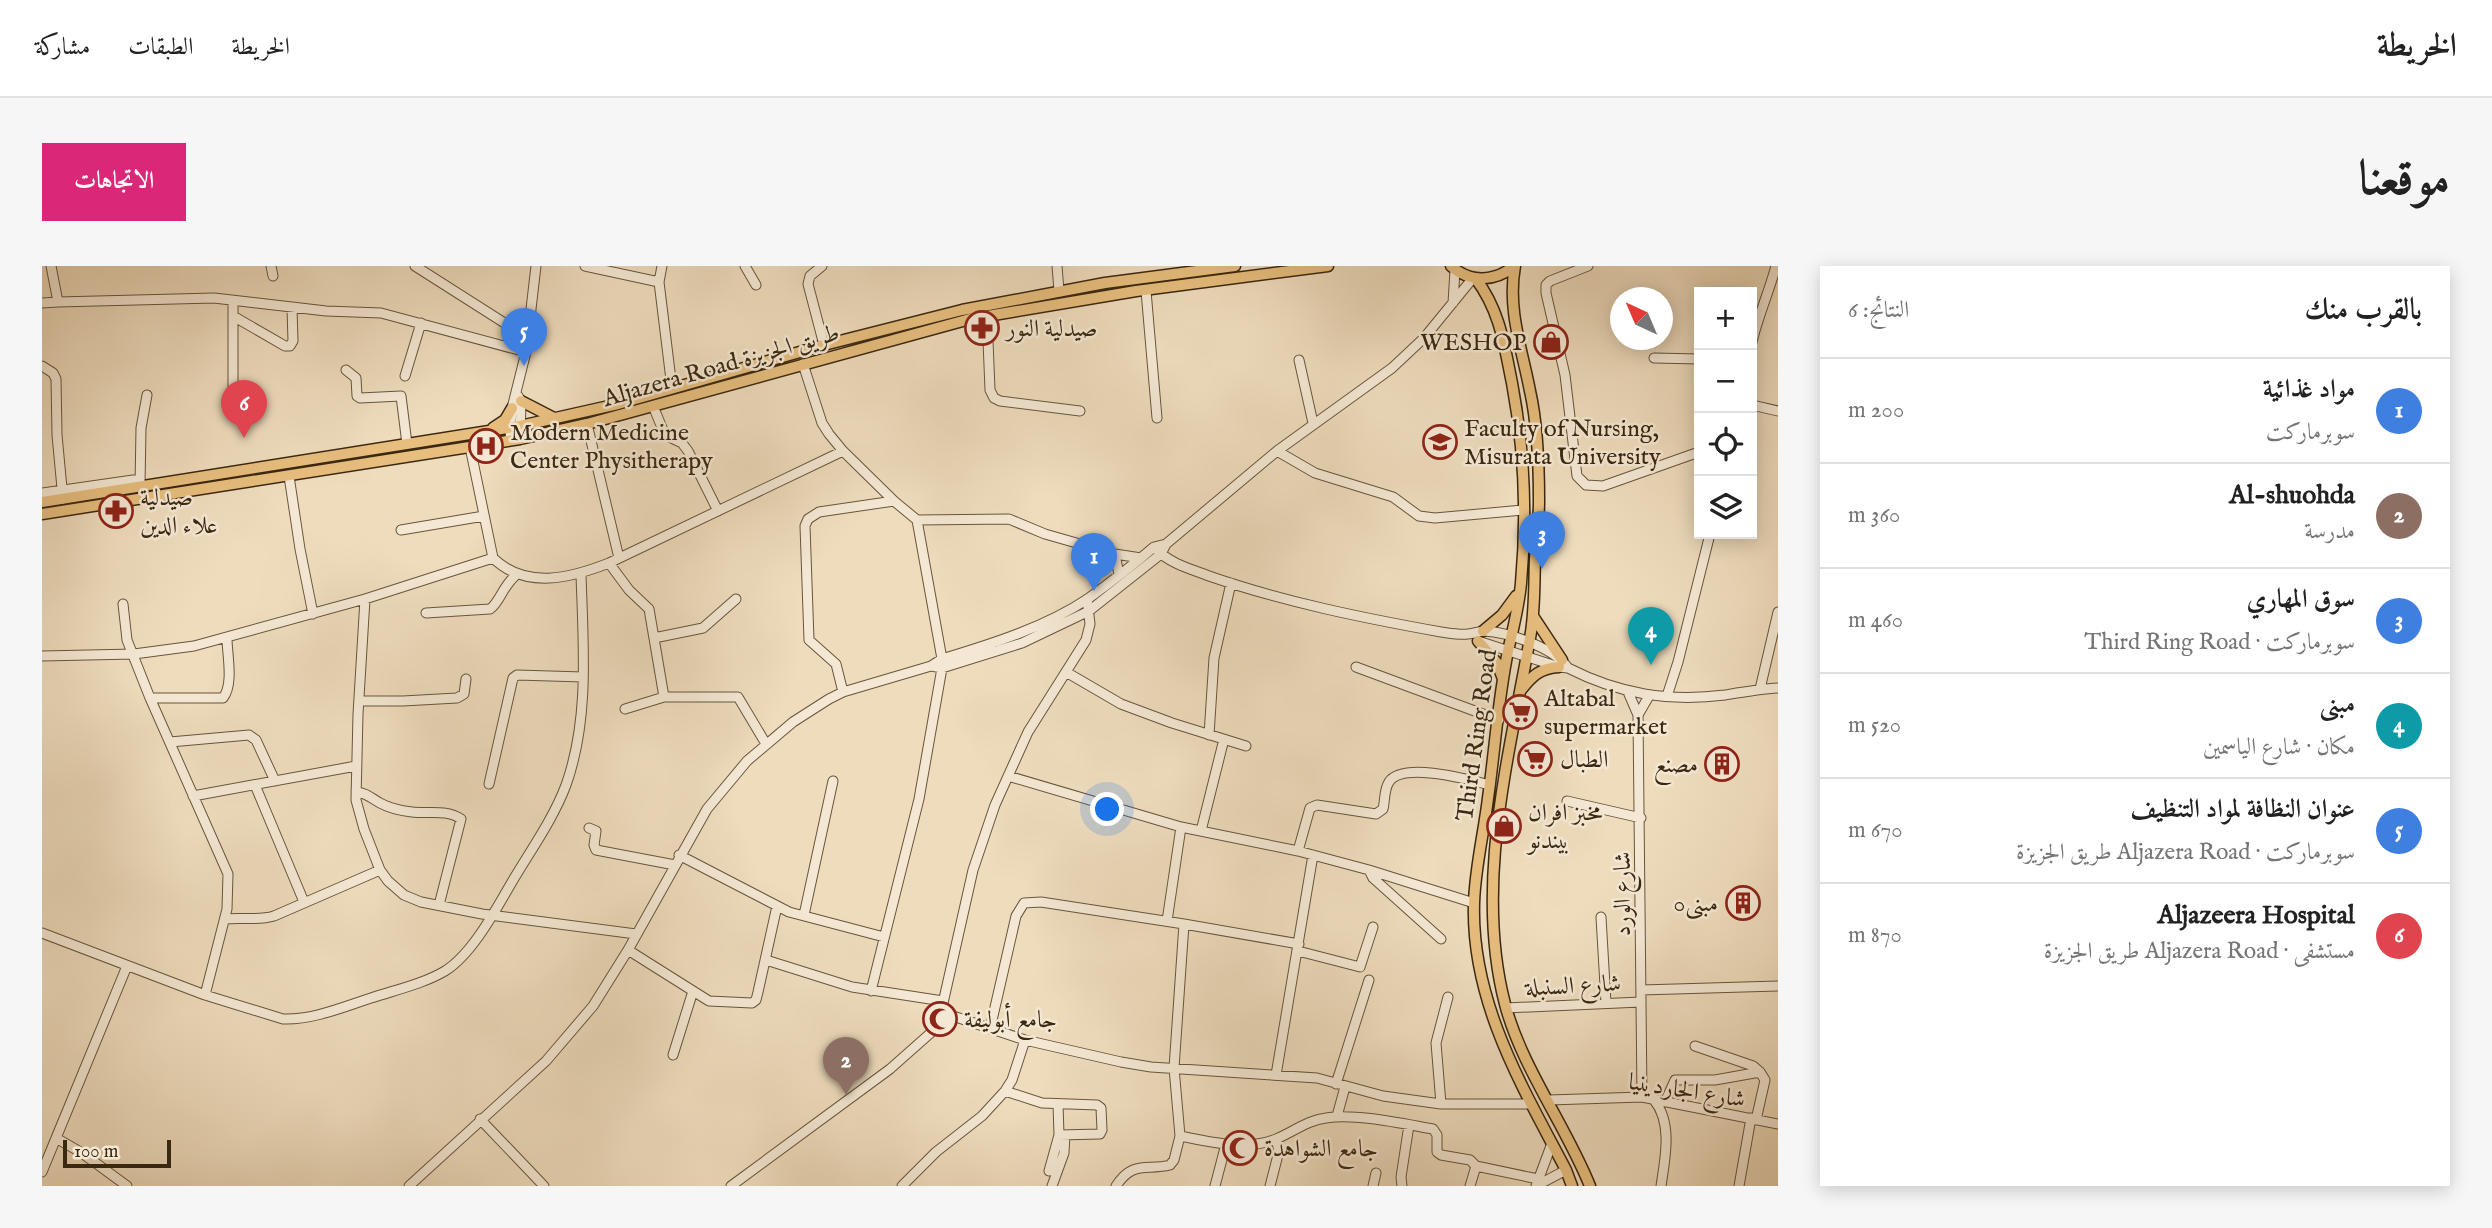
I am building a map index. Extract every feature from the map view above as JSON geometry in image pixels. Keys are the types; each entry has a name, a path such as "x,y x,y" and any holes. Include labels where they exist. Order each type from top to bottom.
{"main road":[{"name":"Aljazera Road طريق الجزيزة","path":"42,502 63,495 515,427 962,310 1059,291 1235,266"},
{"name":"Aljazera Road طريق الجزيزة","path":"42,514 515,440 587,424 987,316 1328,266"},
{"path":"1453,268 1474,279 1497,276 1515,266"},
{"name":"Third Ring Road","path":"1515,266 1511,292 1513,313 1531,394 1539,502 1533,615 1493,869 1494,953 1506,1007 1526,1058 1590,1186"},
{"name":"Third Ring Road","path":"1474,279 1490,297 1506,352 1520,445 1523,510 1521,583 1508,651 1474,903 1485,995 1507,1058 1572,1186"},
{"path":"488,431 505,420 517,401 557,418"},
{"path":"1503,687 1502,672 1480,636 1510,606 1521,583"},
{"path":"1519,692 1539,671 1563,665 1533,615"}],"street":[{"path":"51,266 58,302"},
{"path":"415,266 528,338"},
{"path":"515,440 517,401 528,338 536,266"},
{"path":"584,266 659,282"},
{"path":"662,266 659,282 671,388"},
{"path":"745,266 756,285"},
{"path":"822,266 810,276 808,284 824,345"},
{"path":"1057,266 1059,291"},
{"path":"1588,266 1546,285 1565,375 1577,476 1586,485 1603,486 1694,454"},
{"path":"1757,322 1761,306 1775,277 1776,266"},
{"path":"1453,268 1453,303"},
{"path":"938,664 1029,629 1087,599 1141,558 1166,544 1277,451 1392,368 1424,338 1474,279"},
{"path":"1146,291 1157,418"},
{"path":"42,303 214,299 292,308 381,313 526,352"},
{"path":"233,301 233,392"},
{"path":"233,316 285,346 293,341 292,308"},
{"path":"987,316 990,390 994,398 1080,411"},
{"path":"405,376 421,323"},
{"path":"1654,358 1694,359"},
{"path":"1299,360 1313,424"},
{"path":"803,364 822,423 843,451 917,520 1009,519 1045,534 1115,554 1141,558"},
{"path":"42,366 53,373 56,379 63,495 42,493"},
{"path":"346,370 356,378 357,396 360,398 401,396 407,444"},
{"path":"140,483 141,428 147,395"},
{"path":"653,406 665,435 682,443 688,451 718,511"},
{"path":"1757,406 1778,411"},
{"path":"587,424 619,558"},
{"path":"470,447 493,558 516,575 559,577 581,574 609,563 843,451"},
{"path":"1277,451 1315,473 1393,497 1419,516 1435,518 1523,510"},
{"path":"289,476 313,614"},
{"path":"843,692 836,664 809,640 805,526 808,519 819,512 894,501"},
{"path":"401,530 484,516"},
{"path":"871,991 919,799 938,664 917,520"},
{"path":"1667,696 1709,539"},
{"path":"1157,550 1175,564 1231,583 1405,625 1466,635 1512,637 1529,643 1563,665"},
{"path":"409,1186 546,1061 569,1036 598,999 628,950 679,855 715,797 766,744 804,714 843,692 1022,643 1089,611 1157,550"},
{"path":"1115,554 1119,575"},
{"path":"42,656 134,654 194,646 365,599 493,558"},
{"path":"609,563 629,590 649,609 664,697"},
{"path":"42,933 205,995 284,1019 295,1020 321,1014 423,981 446,970 467,950 492,915 565,787 580,718 583,677 581,574"},
{"path":"426,613 490,609 495,606 506,583 516,575"},
{"path":"1209,735 1214,658 1231,583"},
{"path":"365,599 356,792 364,829 380,870 397,891 410,899 492,915 636,934"},
{"path":"654,638 703,628 737,599"},
{"path":"731,1186 890,1069 934,1030 942,1012 973,870 995,805 1028,732 1086,640 1090,624 1087,599"},
{"path":"123,604 127,640 228,874 229,896 225,919 205,995"},
{"path":"1760,688 1778,612"},
{"path":"1480,636 1508,651 1563,665 1628,692 1648,696 1723,695 1760,688 1778,688"},
{"path":"150,698 223,698 228,683 227,638"},
{"path":"1356,667 1499,720"},
{"path":"1066,672 1121,704 1246,746"},
{"path":"489,784 513,678 517,675 583,677"},
{"path":"359,701 457,698 464,694 466,678"},
{"name":"شارع الورد","path":"1628,692 1638,715 1642,1097"},
{"path":"1638,715 1648,696"},
{"path":"625,709 664,697 738,697 766,744"},
{"path":"170,742 249,735 256,740 275,781"},
{"path":"1201,831 1224,740"},
{"path":"194,796 356,766"},
{"path":"1298,850 1310,808 1317,805 1376,814 1383,809 1387,785 1395,777 1418,772 1490,785"},
{"path":"1008,776 1181,827 1298,850 1474,903"},
{"path":"804,915 832,781"},
{"path":"255,785 304,902"},
{"path":"356,792 366,793 380,803 411,812 444,813 461,819 439,905"},
{"path":"1567,801 1641,817"},
{"path":"1167,921 1181,827"},
{"path":"589,828 596,831 596,850 675,865"},
{"path":"679,855 777,906 884,937"},
{"path":"1276,1075 1314,855"},
{"path":"225,919 266,919 380,870"},
{"path":"1370,870 1373,878 1441,939"},
{"path":"990,1029 1016,916 1024,903 1041,902 1184,923 1299,948 1360,967 1373,927"},
{"path":"628,950 709,1001 752,1003 756,1000 777,906"},
{"path":"1601,917 1606,1003"},
{"path":"1116,1186 1123,1176 1132,1170 1170,1165 1174,1160 1180,1136 1174,1068 1184,923"},
{"path":"766,960 852,987 943,1001"},
{"path":"42,1172 127,966"},
{"path":"1337,1116 1341,1085 1369,980"},
{"path":"1641,990 1778,986"},
{"path":"673,1055 693,991"},
{"path":"1441,1104 1436,1043 1448,997"},
{"name":"شارع السنبلة","path":"1506,1007 1641,1002"},
{"path":"942,1012 1025,1040 1121,1062 1317,1078 1383,1096 1441,1104 1531,1104"},
{"path":"902,1186 936,1152 982,1116 1005,1091 1012,1080 1025,1040"},
{"path":"1695,1046 1753,1066 1765,1080 1739,1186"},
{"path":"1665,1102 1675,1080 1716,1080 1760,1072"},
{"path":"1005,1091 1042,1103 1097,1105 1103,1112 1100,1134 1062,1135"},
{"name":"شارع الجاردينيا","path":"1549,1100 1642,1097 1778,1124"},
{"path":"1654,1100 1664,1117 1666,1131 1661,1186"},
{"path":"1052,1186 1064,1153 1058,1104"},
{"path":"1180,1136 1226,1144 1261,1144 1312,1121 1337,1116 1433,1129 1437,1135 1437,1153 1470,1160 1476,1166 1537,1184 1566,1170"},
{"path":"480,1119 536,1184"},
{"path":"1402,1186 1409,1125"},
{"path":"1049,1171 1062,1135"},
{"path":"56,1138 82,1153 127,1186"},
{"path":"1270,1186 1279,1152 1276,1139"},
{"path":"1537,1184 1552,1143"},
{"path":"1215,1186 1226,1144"},
{"path":"1470,1186 1476,1166"},
{"path":"1373,1186 1376,1173"}],"place":[{"name":"صيدلية النور","path":"982,328"},
{"name":"WESHOP","path":"1551,342"},
{"name":"عنوان النظافة لمواد التنظيف","path":"524,366"},
{"name":"Aljazeera Hospital","path":"244,438"},
{"name":"Faculty of Nursing, Misurata University","path":"1440,442"},
{"name":"Modern Medicine Center Physitherapy","path":"486,446"},
{"name":"صيدلية علاء الدين","path":"116,511"},
{"name":"سوق المهاري","path":"1542,569"},
{"name":"مواد غذائية","path":"1094,591"},
{"name":"مبنى","path":"1651,665"},
{"name":"Altabal supermarket","path":"1520,712"},
{"name":"الطبال","path":"1535,759"},
{"name":"مصنع","path":"1722,764"},
{"name":"مخبز افران بيندنو","path":"1504,826"},
{"name":"مبنى0","path":"1743,903"},
{"name":"جامع أبوليفة","path":"940,1019"},
{"name":"Al-shuohda","path":"846,1095"},
{"name":"جامع الشواهدة","path":"1240,1148"}]}
